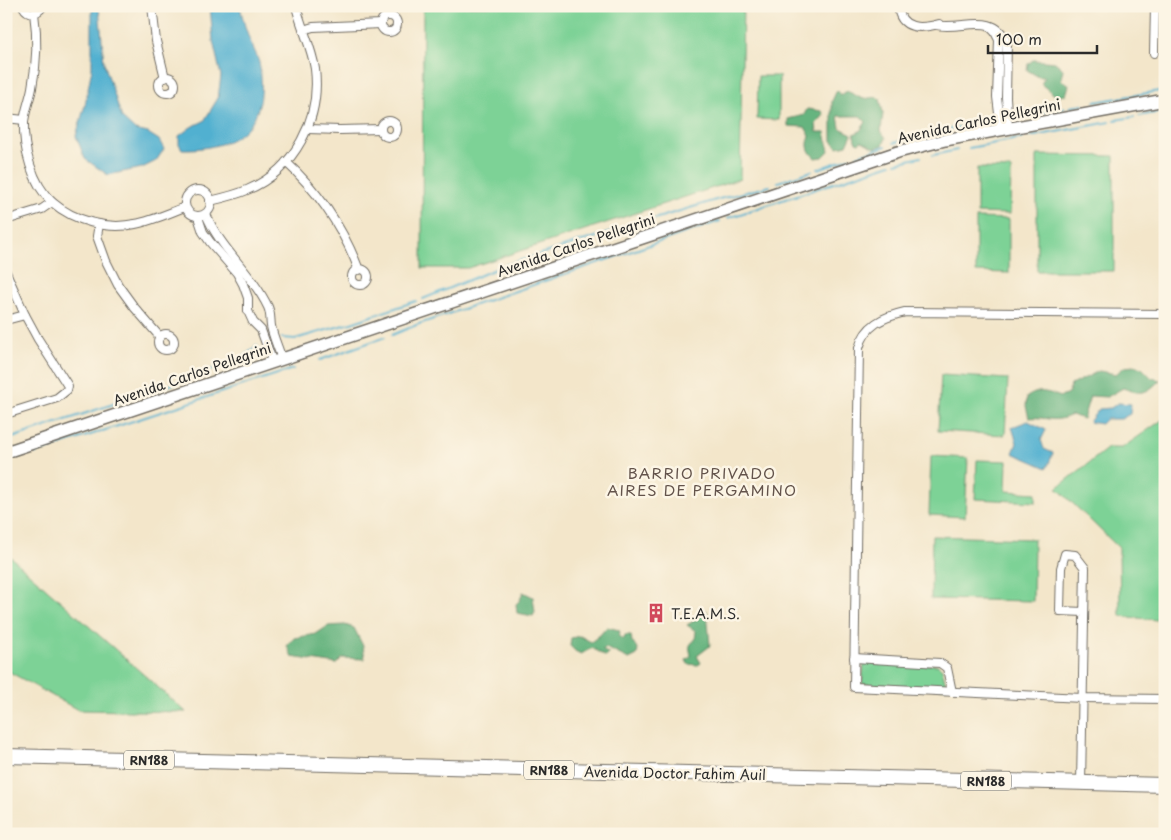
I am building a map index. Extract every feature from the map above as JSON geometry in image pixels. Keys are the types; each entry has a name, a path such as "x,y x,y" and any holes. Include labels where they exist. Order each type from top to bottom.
{"highway":[{"name":"Avenida Doctor Fahim Auil","path":"6,756 1165,785"}],"main road":[{"name":"Avenida Carlos Pellegrini","path":"6,452 921,145 1165,100"}],"street":[{"path":"23,6 28,12 34,13 43,6"},
{"path":"152,6 156,41 165,78"},
{"path":"210,201 248,190 270,177 286,162 300,144 308,129 316,87 314,66 296,6"},
{"path":"898,6 899,15 907,24 912,26 988,25 996,27 1004,35 1007,43 1004,129"},
{"path":"1154,53 1155,6"},
{"path":"34,13 37,32 37,56 30,100 24,120 24,143 30,165 38,182 52,202 70,214 89,222 112,226 134,224 185,207"},
{"path":"303,30 313,27 381,24"},
{"path":"6,118 24,120"},
{"path":"308,129 381,129"},
{"path":"286,162 315,192 327,208 350,247 359,270"},
{"path":"195,190 204,192 210,201 210,207 202,215 190,214 184,202 188,195 195,190"},
{"path":"6,220 30,213 52,202"},
{"path":"202,215 242,266 260,294 271,316 271,326 278,361"},
{"path":"202,215 204,232 244,284 248,298 248,311 278,361"},
{"path":"99,224 98,236 106,261 118,285 160,337"},
{"path":"6,272 38,339 68,386 67,390 57,398 6,414"},
{"path":"248,298 260,294"},
{"path":"1165,314 905,312 886,318 866,331 859,348 854,658 854,687 1165,700"},
{"path":"6,320 25,315"},
{"path":"261,330 271,326"},
{"path":"1081,783 1085,568 1075,555 1065,554 1061,568 1060,611 1084,612"},
{"path":"854,658 940,663 946,668 952,692"}],"green space":[{"path":"423,6 743,6 740,179 468,268 422,268"},
{"path":"1033,60 1055,62 1063,69 1061,80 1069,85 1066,95 1056,96 1041,84 1045,77 1039,77 1027,70 1028,64"},
{"path":"758,76 779,76 779,120 757,119"},
{"path":"837,90 841,95 847,91 863,99 876,97 880,99 883,113 881,131 886,138 883,145 875,148 862,141 858,143 855,141 854,134 860,131 866,122 860,116 838,116 840,128 852,134 847,145 838,147 832,141 832,101"},
{"path":"807,109 822,111 824,115 816,124 817,132 825,132 829,151 823,157 815,158 808,148 810,136 805,127 788,126 788,119 804,115"},
{"path":"1037,155 1114,156 1114,271 1037,271"},
{"path":"977,168 1011,169 1010,214 977,213"},
{"path":"976,218 1009,219 1009,273 976,272"},
{"path":"1134,366 1142,368 1152,378 1160,380 1143,392 1135,392 1123,388 1107,397 1090,396 1083,419 1072,415 1060,419 1029,418 1026,406 1027,397 1036,392 1044,392 1061,397 1068,394 1071,385 1099,371 1116,374 1124,367"},
{"path":"941,375 1008,379 1005,435 938,431"},
{"path":"1165,418 1165,621 1120,616 1119,548 1057,488 1108,448 1122,448"},
{"path":"931,456 968,458 965,517 929,515"},
{"path":"977,460 1007,461 1006,491 1036,493 1036,502 975,499"},
{"path":"932,536 1034,539 1033,601 931,599"},
{"path":"6,553 186,712 78,710 6,670"},
{"path":"523,592 533,597 535,612 533,616 517,613 516,604"},
{"path":"703,611 707,611 710,646 697,656 701,663 698,665 688,664 686,660 691,656 690,646 695,640 696,631 687,625 697,619"},
{"path":"345,625 354,628 363,646 365,659 343,658 337,664 292,657 287,646 294,638 316,634 328,626"},
{"path":"607,627 619,630 618,636 624,639 625,635 631,635 632,642 638,649 637,655 629,659 606,648 602,650 609,654 606,657 592,648 581,654 570,646 571,638 580,636 591,642"},
{"path":"864,663 938,665 942,669 947,688 862,684"}],"water":[{"path":"210,6 240,6 248,36 259,64 261,88 259,105 254,119 245,130 233,139 218,145 182,149 179,144 179,136 191,127 204,121 218,98 221,76 213,41"},
{"path":"92,7 99,7 104,63 122,118 135,130 148,133 159,140 164,149 156,161 142,168 108,175 85,159 76,136 85,105 92,68"},
{"path":"1118,403 1131,404 1130,414 1121,419 1106,419 1101,424 1089,422 1099,409 1111,408"},
{"path":"1028,421 1046,430 1041,440 1044,449 1053,453 1047,468 1013,453 1017,443 1012,427"}],"waterway":[{"path":"1095,102 1165,90"},
{"path":"1070,107 1083,105"},
{"path":"1013,118 1065,108"},
{"path":"1139,116 1165,111"},
{"path":"1115,120 1134,117"},
{"path":"893,143 944,130 996,121"},
{"path":"1029,137 1110,122"},
{"path":"969,148 1023,138"},
{"path":"857,156 886,146"},
{"path":"933,155 957,150"},
{"path":"896,163 921,157"},
{"path":"818,169 849,158"},
{"path":"728,218 891,164"},
{"path":"778,182 812,171"},
{"path":"423,299 505,265 719,199 770,186"},
{"path":"392,335 419,324 720,221"},
{"path":"282,338 295,339 351,323 416,301"},
{"path":"320,360 385,337"},
{"path":"6,440 185,380 242,358 257,346"},
{"path":"35,453 293,369"}],"place":[{"name":"T.E.A.M.S.","path":"656,613"}],"district":[{"name":"BARRIO PRIVADO AIRES DE PERGAMINO","path":"702,480"}]}
